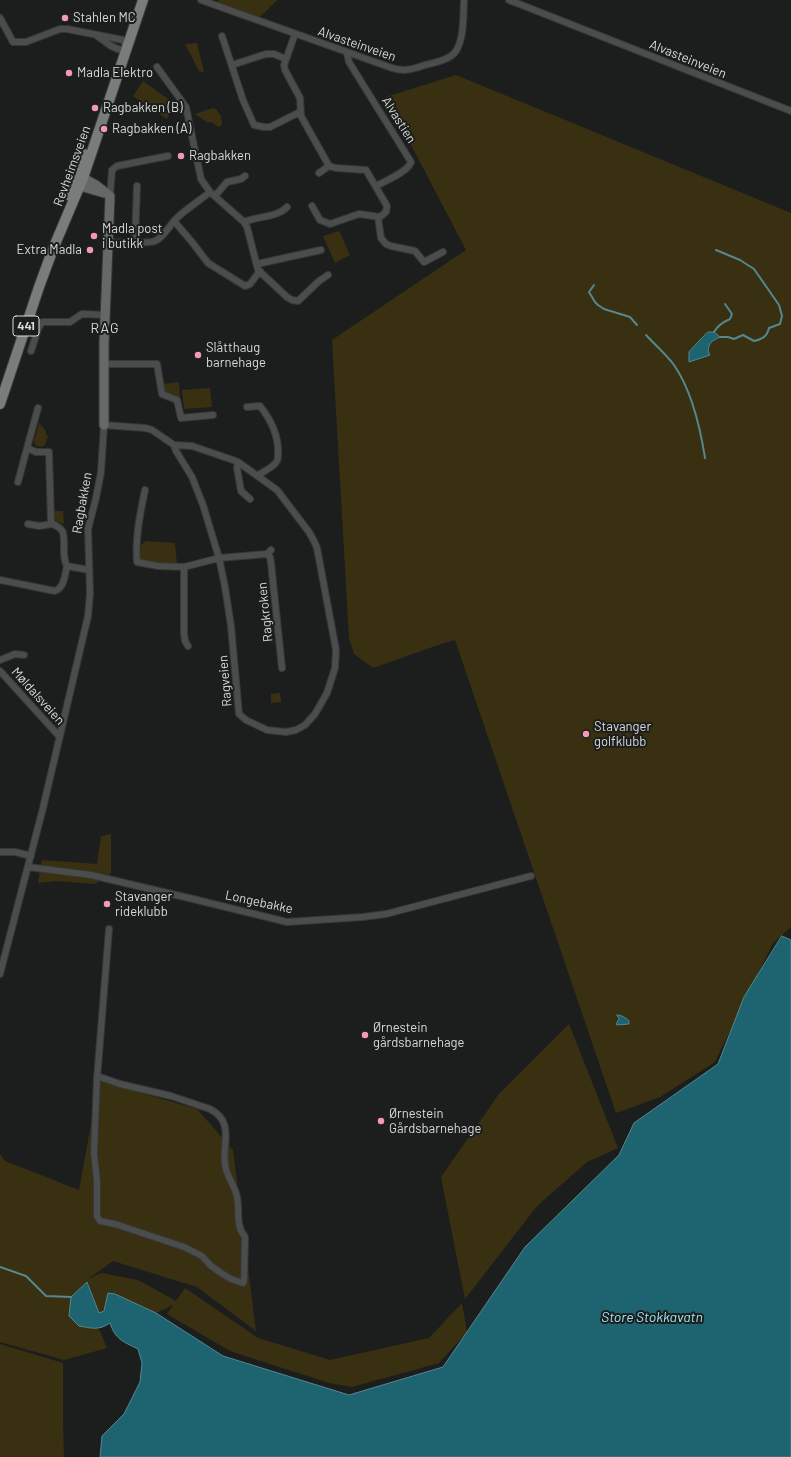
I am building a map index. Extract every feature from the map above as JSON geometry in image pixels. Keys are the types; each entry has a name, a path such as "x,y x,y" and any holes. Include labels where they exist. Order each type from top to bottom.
{"main road":[{"name":"Revheimsveien","path":"0,404 11,367 53,249 80,182 123,46 140,0"},
{"name":"Revheimsveien","path":"123,46 143,0"}],"street":[{"name":"Alvasteinveien","path":"201,0 347,53 402,70 417,68 452,56 458,48 463,29 464,0"},
{"name":"Alvasteinveien","path":"509,0 791,111"},
{"path":"0,18 13,42 26,42 60,29 67,29 80,30 123,46"},
{"path":"295,34 286,59 285,70 300,98 300,112 329,166 336,168 366,170 387,206 384,215 378,217 359,214 328,224 320,220 312,206"},
{"path":"96,35 111,46 123,46"},
{"path":"222,36 243,100 254,125 270,127 300,112"},
{"name":"Alvastien","path":"347,53 349,62 410,160 410,165 406,169 376,186"},
{"path":"232,65 266,54 274,54 286,59"},
{"path":"157,67 186,107 201,179 212,194 244,222 260,271 287,297 298,301 319,281 328,275"},
{"name":"Ragbakken","path":"0,974 31,856 88,616 90,593 88,529 101,472 104,425 108,242 107,194 112,170 117,166 168,156"},
{"path":"318,173 329,166"},
{"path":"108,242 154,242 160,238 174,221 212,194 226,182 241,179 245,176"},
{"path":"80,182 107,194"},
{"path":"135,241 137,186"},
{"path":"244,222 251,219 280,213 287,207"},
{"path":"378,217 381,238 388,246 415,251 424,262 443,252"},
{"path":"174,221 208,263 226,276 245,286 250,284 260,271"},
{"path":"257,264 321,250"},
{"path":"31,351 38,329 42,322 70,322 82,314 106,315"},
{"path":"105,364 157,364 162,394 178,400 181,418 214,415"},
{"path":"247,407 260,406 269,418 276,437 278,448 278,460 258,475"},
{"path":"18,482 38,408"},
{"name":"Ragveien","path":"104,425 145,428 152,430 174,445 192,446 238,462 277,490 309,532 319,556 336,650 334,668 327,694 312,719 305,726 286,732 267,730 246,720 239,714 231,626 219,558 203,505 192,477 174,445"},
{"path":"28,448 36,452 49,452 52,524"},
{"path":"238,462 237,468 241,491 250,499"},
{"name":"Ragkroken","path":"145,490 138,524 136,547 137,562 150,565 184,567 219,558 269,552 282,668"},
{"path":"0,580 55,592 62,586 67,566 64,560 63,531 52,524 39,526 28,524"},
{"path":"67,566 89,570"},
{"path":"184,567 184,633 185,641 188,646"},
{"name":"Møldalsveien","path":"0,660 15,654 24,655"},
{"name":"Møldalsveien","path":"0,671 59,736"},
{"path":"0,852 15,852 31,856"},
{"name":"Longebakke","path":"28,867 91,876 287,922 386,914 531,876"},
{"path":"97,1076 120,1084 210,1109 216,1112 220,1117 226,1129 225,1164 236,1192 238,1218 241,1232 245,1237 245,1267 243,1283 231,1279 210,1266 202,1256 184,1247 100,1220 97,1216 97,1181 94,1153 97,1076 108,929"}],"shaded area":[{"path":"219,0 277,0 259,18 217,3"},
{"path":"197,43 204,72 199,71 185,44"},
{"name":"Stavanger golfklubb","path":"456,75 791,213 791,927 773,943 715,1062 660,1097 616,1113 455,640 373,668 354,654 349,638 332,340 466,250 386,97"},
{"path":"143,81 175,104 167,119 133,96"},
{"path":"213,108 216,109 221,116 222,124 219,127 211,122 208,123 195,114"},
{"path":"339,231 350,255 335,263 323,236"},
{"path":"179,382 180,397 165,392 163,384"},
{"path":"210,388 212,407 184,409 182,390"},
{"path":"39,423 46,431 46,435 48,436 45,445 41,447 35,445 34,442"},
{"path":"53,511 63,511 64,524 58,522 53,517"},
{"path":"146,541 175,543 177,564 142,562 140,559 141,545"},
{"path":"280,693 281,702 271,703 271,694"},
{"path":"111,834 111,873 95,884 57,881 38,883 42,860 97,864 101,836"},
{"path":"569,1024 618,1148 587,1162 537,1206 465,1299 441,1177 499,1094"},
{"path":"99,1081 197,1109 233,1150 256,1331 197,1287 113,1261 88,1279 101,1273 138,1280 176,1301 185,1288 258,1338 330,1360 429,1338 462,1303 467,1332 439,1363 352,1387 329,1383 230,1351 167,1314 173,1305 156,1313 115,1294 108,1293 104,1311 99,1313 88,1282 79,1326 99,1329 107,1348 64,1360 0,1342 0,1154 5,1161 79,1190"},
{"path":"0,1344 63,1363 64,1457 0,1457"}],"water":[{"path":"708,332 714,332 720,337 710,344 708,351 710,355 689,362 689,352"},
{"name":"Store Stokkavatn","path":"782,936 791,940 791,1457 100,1457 102,1436 124,1414 140,1382 142,1363 138,1349 117,1337 110,1323 106,1326 98,1328 88,1328 79,1326 69,1316 71,1297 87,1282 99,1313 104,1311 108,1293 115,1294 156,1313 223,1356 349,1395 443,1367 525,1247 619,1155 634,1123 718,1064 744,997"},
{"path":"617,1015 627,1019 629,1024 617,1025 616,1024 619,1019"}],"waterway":[{"path":"716,250 740,260 754,269 779,305 782,316 780,324 769,328 764,337 754,341 743,335 734,339 720,337"},
{"path":"594,285 589,292 598,305 604,309 630,317 637,325"},
{"path":"714,332 717,327 730,319 732,314 725,304"},
{"path":"646,335 671,361 686,386 698,421 705,458"},
{"path":"0,1267 26,1276 46,1296 71,1297"}],"place":[{"name":"Stahlen MC","path":"65,18"},
{"name":"Madla Elektro","path":"69,73"},
{"name":"Ragbakken (B)","path":"95,108"},
{"name":"Ragbakken (A)","path":"104,129"},
{"name":"Ragbakken","path":"181,156"},
{"name":"Madla post i butikk","path":"94,236"},
{"name":"Extra Madla","path":"90,250"},
{"name":"Slåtthaug barnehage","path":"198,355"},
{"name":"Stavanger golfklubb","path":"586,734"},
{"name":"Stavanger rideklubb","path":"107,904"},
{"name":"Ørnestein gårdsbarnehage","path":"365,1035"},
{"name":"Ørnestein Gårdsbarnehage","path":"381,1121"}],"district":[{"name":"RAG","path":"105,328"}]}
